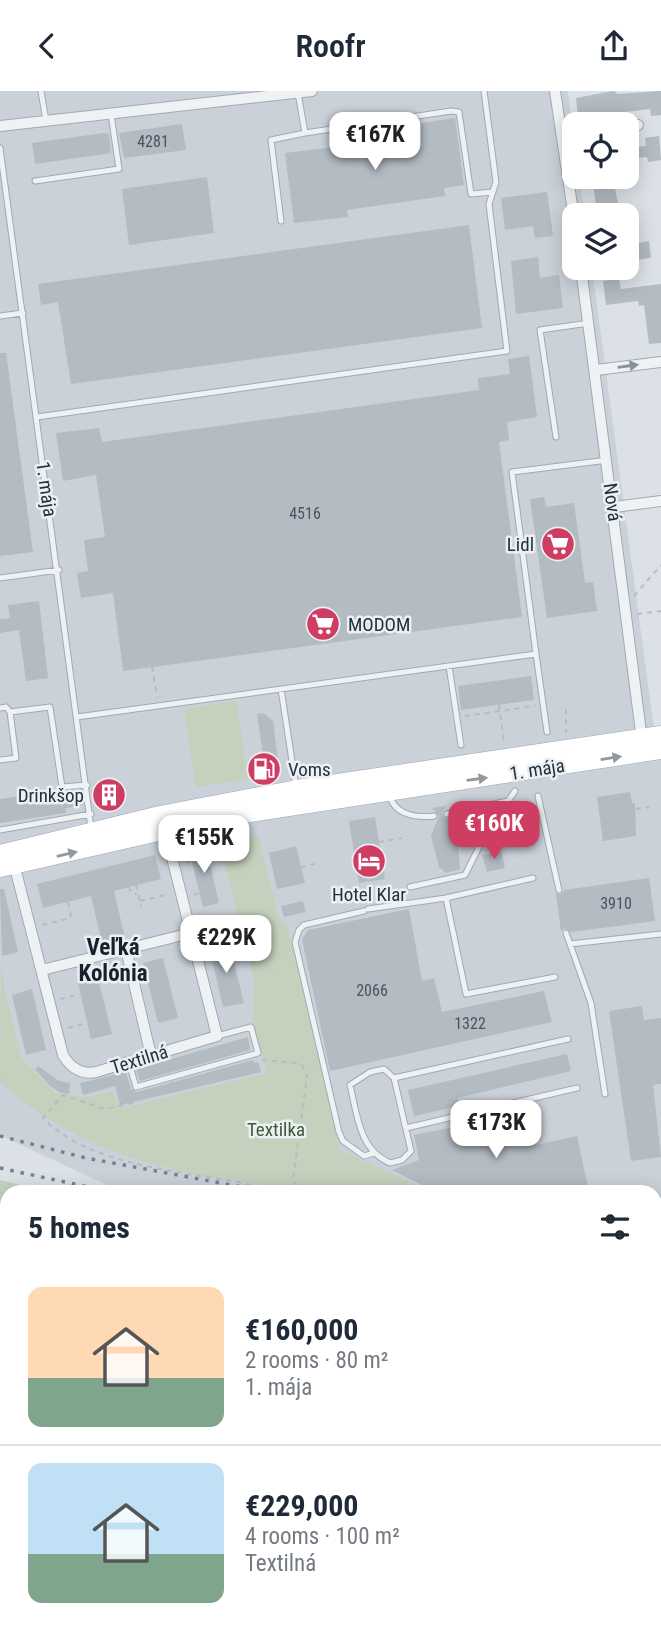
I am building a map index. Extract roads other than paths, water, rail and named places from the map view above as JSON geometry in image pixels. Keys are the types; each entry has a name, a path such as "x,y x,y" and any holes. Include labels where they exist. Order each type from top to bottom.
{"main road":[{"name":"1. mája","path":"7,860 91,823 300,796 390,791 649,746 661,735"},
{"name":"1. mája","path":"7,860 165,830 300,796"}],"street":[{"path":"0,126 111,114 225,97 312,91"},
{"path":"555,91 562,134"},
{"name":"Nová","path":"583,280 649,746"},
{"path":"596,370 661,362"},
{"path":"614,507 661,501"},
{"path":"165,830 217,1036"},
{"name":"Textilná","path":"7,860 31,928 62,1055 70,1065 89,1074 217,1036"},
{"path":"41,970 191,933"},
{"path":"126,950 151,1056"}],"lane":[{"path":"41,91 46,121"},
{"path":"37,417 507,351 489,204 496,182 484,91"},
{"path":"298,93 305,133"},
{"path":"281,221 271,139 451,111 459,112 471,194 493,192"},
{"path":"36,181 119,169 111,114"},
{"name":"1. mája","path":"0,148 91,823"},
{"path":"0,316 23,313"},
{"path":"556,437 540,330 589,323"},
{"path":"547,732 512,473 608,460"},
{"path":"0,578 59,570"},
{"path":"77,717 536,654"},
{"path":"449,666 461,745"},
{"path":"281,689 300,796"},
{"path":"0,708 6,707 10,712 16,758 0,760"},
{"path":"10,712 50,707 62,787 87,785"},
{"path":"390,791 419,818 434,816"},
{"path":"447,814 508,801 516,791"},
{"path":"538,796 559,890"},
{"path":"410,887 465,875 486,833 482,808"},
{"path":"0,830 91,823"},
{"path":"374,1153 364,1156 351,1149 339,1132 295,942 299,930 304,925 366,910 446,898 533,878"},
{"path":"446,898 466,994 555,977"},
{"path":"566,933 591,1003 605,1094"},
{"path":"570,944 661,934"},
{"path":"129,1063 136,1087 258,1053 251,1027 217,1036"},
{"path":"394,1077 568,1039"},
{"path":"384,1069 394,1077 411,1151 408,1157 390,1163 374,1153 363,1136 350,1085 370,1072 384,1069"},
{"path":"406,1128 577,1088"}],"railway":[{"path":"0,1136 86,1158 231,1185"},
{"path":"0,1168 79,1185"}],"place":[{"name":"Lidl","path":"558,544"},
{"name":"MODOM","path":"323,624"},
{"name":"Voms","path":"264,769"},
{"name":"Drinkšop","path":"109,795"},
{"name":"Hotel Klar","path":"369,861"}],"district":[{"name":"Veľká Kolónia","path":"113,960"}],"park label":[{"name":"Textilka","path":"276,1129"}]}
